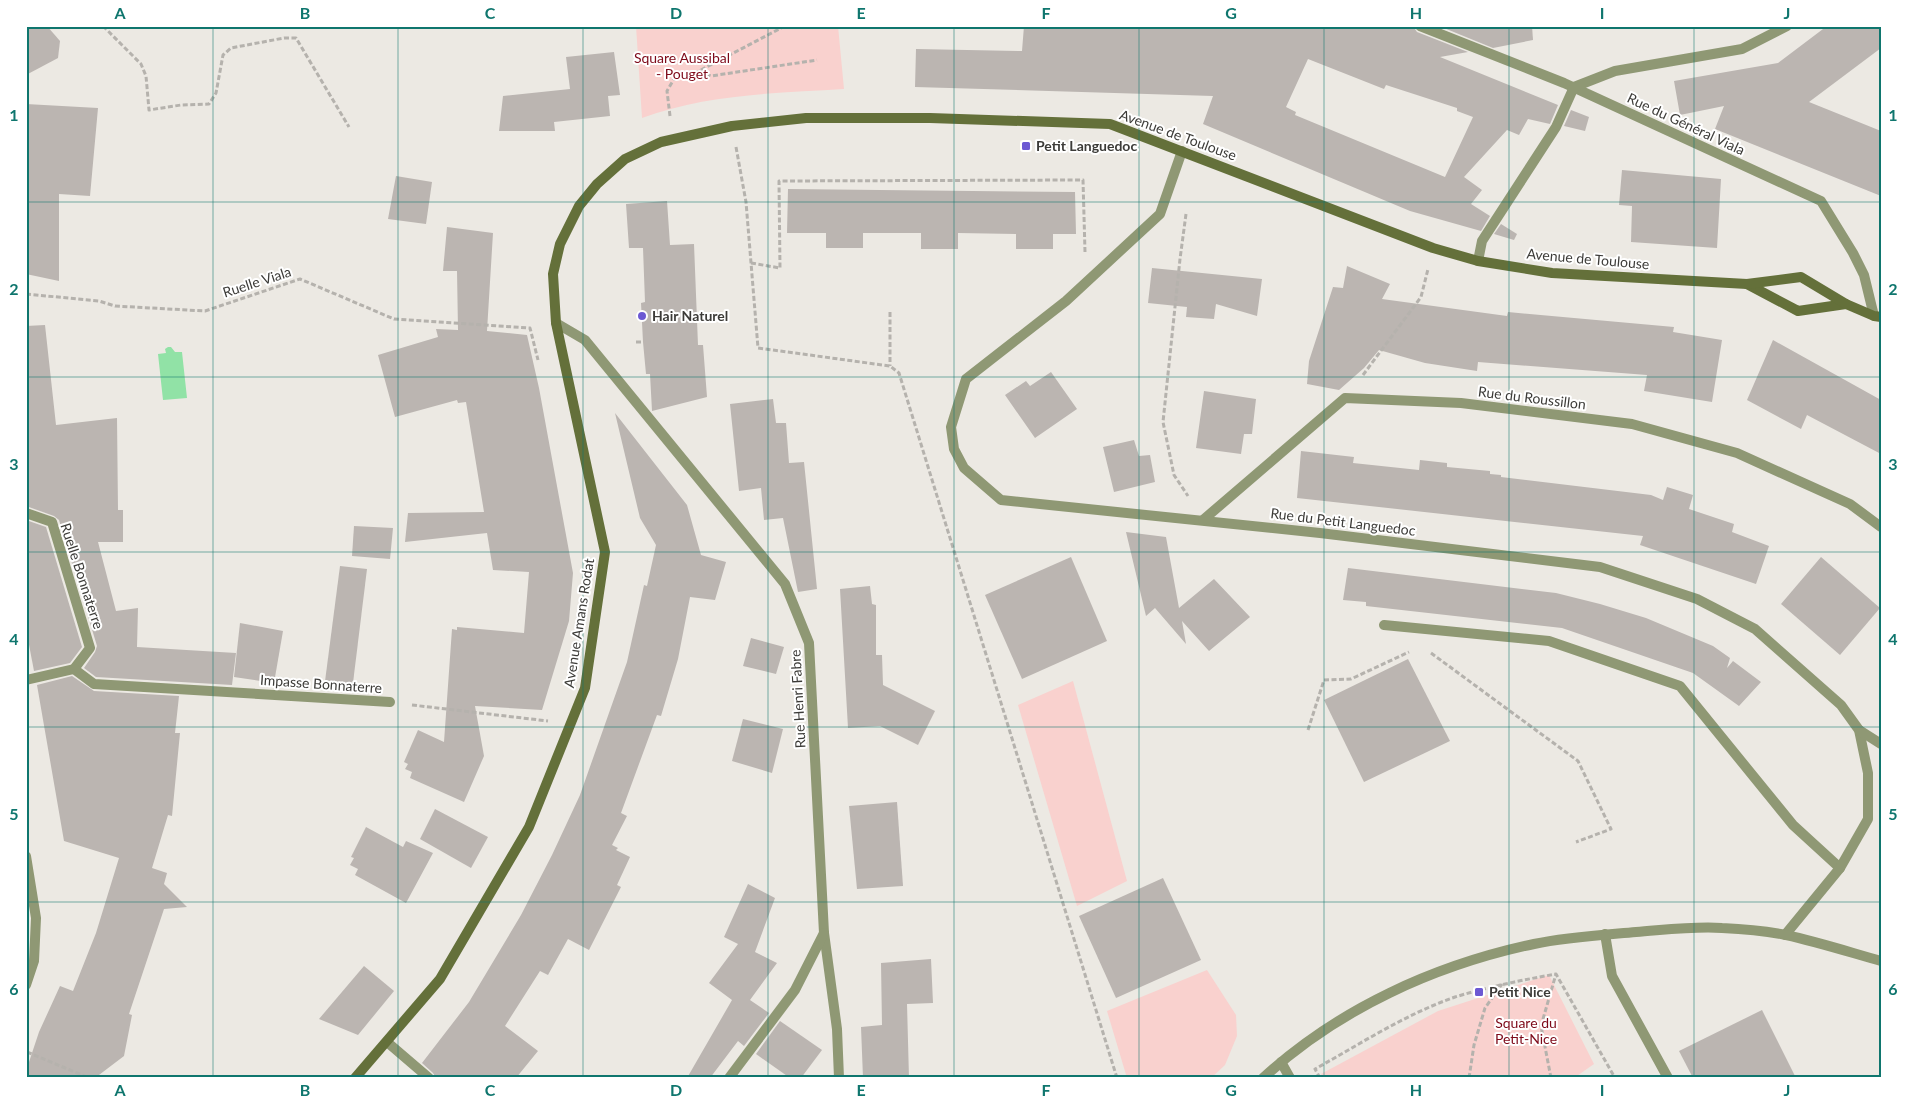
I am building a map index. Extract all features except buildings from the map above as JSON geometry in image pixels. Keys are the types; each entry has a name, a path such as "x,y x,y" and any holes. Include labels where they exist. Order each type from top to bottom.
{"main road":[{"name":"Avenue de Toulouse","path":"597,184 625,159 661,142 732,126 806,118 930,118 1110,124 1433,248 1478,261 1552,273 1747,284 1801,277 1846,304 1878,318"},
{"name":"Avenue Amans Rodat","path":"355,1078 440,979 530,827 585,688 605,552 556,324 553,274 560,244 579,206 597,184"},
{"name":"Avenue de Toulouse","path":"1747,284 1798,311 1846,304"}],"street":[{"name":"Rue du Général Viala","path":"1420,26 1574,87 1821,201 1853,253 1864,275 1878,318"},
{"path":"1478,261 1482,241 1556,127 1574,87 1615,71 1742,49 1787,26"},
{"name":"Rue du Petit Languedoc","path":"1182,151 1160,214 1066,301 966,379 951,427 954,449 964,468 1001,500 1203,520 1600,567 1698,599 1755,629 1841,705 1859,730 1868,773 1868,819 1840,868 1785,935"},
{"name":"Rue Henri Fabre","path":"556,324 585,340 785,584 809,643 824,933 795,990 729,1078"},
{"name":"Rue du Roussillon","path":"1203,520 1346,398 1461,403 1632,424 1737,453 1850,504 1881,527"},
{"name":"Ruelle Bonnaterre","path":"26,513 52,522 90,648 74,669"},
{"path":"1384,625 1548,641 1680,686 1793,825 1840,868"},
{"path":"26,680 74,669"},
{"name":"Impasse Bonnaterre","path":"74,669 94,684 390,702"},
{"path":"1859,730 1881,744"},
{"path":"26,856 36,918 34,961 26,985"},
{"path":"1263,1078 1306,1042 1342,1018 1426,976 1498,953 1536,944 1606,934 1669,929 1720,928 1785,935 1881,961"},
{"path":"824,933 837,1029 839,1078"},
{"path":"1606,934 1612,976 1668,1078"},
{"path":"386,1042 429,1078"},
{"path":"1280,1062 1290,1078"}],"path":[{"path":"103,26 141,64 146,76 149,110 181,105 209,104 216,93 223,55 231,48 284,38 296,38 349,127"},
{"path":"671,122 667,91 674,79 699,71 785,26"},
{"path":"699,71 711,76 817,60"},
{"path":"737,156 746,202 758,348 890,366 899,373 1117,1078"},
{"path":"751,263 780,268 779,182 1083,180 1085,256"},
{"path":"1186,220 1163,422 1174,476 1203,520"},
{"path":"1366,372 1421,297 1433,248"},
{"name":"Ruelle Viala","path":"26,294 99,301 115,306 205,311 300,279 394,319 519,326"},
{"path":"890,312 890,366"},
{"path":"636,342 643,342"},
{"path":"1421,646 1423,629"},
{"path":"1308,730 1324,680 1351,679 1421,646"},
{"path":"1421,646 1578,761 1611,829 1576,842"},
{"name":"Impasse Bonnaterre","path":"390,702 571,723"},
{"path":"1320,1078 1315,1069 1414,1014 1454,998 1502,984 1556,974"},
{"path":"1551,1078 1541,1026 1556,974"},
{"path":"1556,974 1615,1078"},
{"path":"1469,1078 1474,1045 1485,1008 1502,984"},
{"path":"27,1052 89,1078"}],"green space":[{"name":"Square Aussibal - Pouget","path":"636,26 838,26 844,89 716,99 666,110 642,118"},
{"path":"1073,681 1127,881 1077,906 1018,705"},
{"path":"1207,970 1236,1015 1237,1036 1225,1065 1211,1078 1127,1078 1107,1011"},
{"name":"Square du Petit-Nice","path":"1549,975 1594,1064 1574,1078 1323,1078 1321,1074 1438,1011"}],"shaded area":[{"path":"171,347 175,352 182,352 187,398 163,400 158,354 166,353 165,349"}],"place":[{"name":"Petit Languedoc","path":"1026,146"},
{"name":"Hair Naturel","path":"642,316"},
{"name":"Petit Nice","path":"1479,992"}]}
